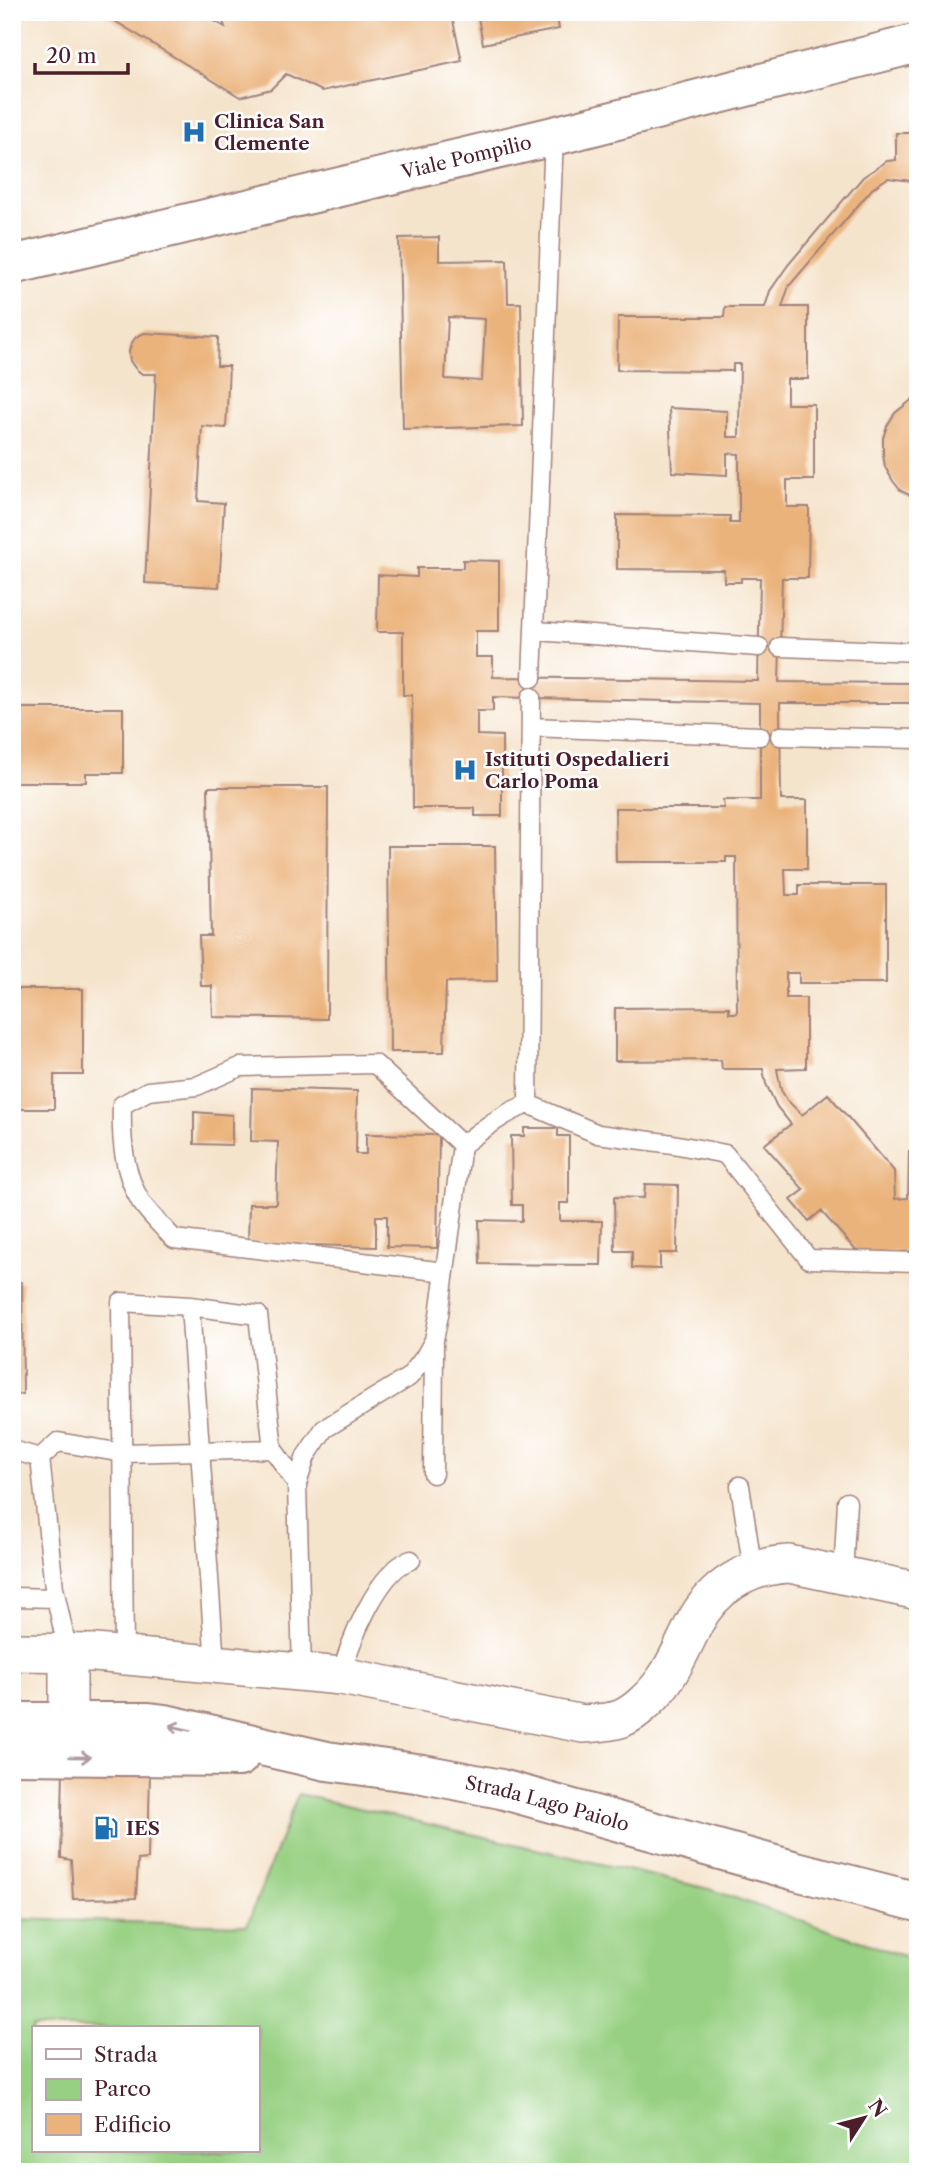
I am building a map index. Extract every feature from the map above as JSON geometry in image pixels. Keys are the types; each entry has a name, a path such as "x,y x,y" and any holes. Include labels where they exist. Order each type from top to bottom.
{"street":[{"name":"Viale Pompilio","path":"12,265 554,136 918,43"},
{"path":"12,1652 124,1655 341,1676 583,1724 604,1723 622,1718 638,1709 652,1696 667,1679 703,1609 726,1585 753,1571 769,1565 789,1564 918,1591"},
{"path":"68,1653 68,1722"},
{"name":"Strada Lago Paiolo","path":"12,1722 165,1724 327,1761 423,1774 501,1789 918,1902"},
{"name":"Strada Lago Paiolo","path":"12,1755 253,1757 294,1754"},
{"name":"Strada Lago Paiolo","path":"796,1871 918,1928"}],"lane":[{"path":"532,678 554,136"},
{"path":"536,631 759,648"},
{"path":"780,647 918,652"},
{"path":"528,1104 531,697"},
{"path":"531,727 760,736"},
{"path":"780,736 918,738"},
{"path":"445,1272 174,1239 142,1203 128,1173 121,1139 122,1105 148,1091 197,1086 240,1067 375,1065 462,1145"},
{"path":"433,1474 433,1340 462,1145 510,1112 528,1104 597,1134 725,1154 809,1259 918,1262"},
{"path":"124,1655 121,1302 190,1306 258,1315 272,1449 297,1484"},
{"path":"190,1306 215,1664"},
{"path":"302,1672 297,1484 306,1456 324,1429 409,1377 424,1358 433,1340"},
{"path":"40,1458 58,1442 123,1453 272,1449"},
{"path":"12,1450 40,1458"},
{"path":"40,1458 56,1598 68,1653"},
{"path":"740,1486 753,1571"},
{"path":"843,1575 847,1502"},
{"path":"341,1676 354,1636 382,1583 402,1563 411,1560"},
{"path":"12,1597 56,1598"}],"green space":[{"path":"298,1794 709,1889 918,1961 918,2172 12,2172 12,1919 247,1925"}],"building":[{"path":"100,12 198,12 225,27 220,12 451,12 462,61 322,91 286,74 271,89 240,97"},
{"path":"477,12 556,12 559,29 483,44"},
{"path":"912,125 918,125 918,227 911,227 911,181 888,178 872,189 789,286 782,307 808,307 808,379 787,379 787,404 814,404 814,480 787,480 787,507 809,507 808,578 782,578 779,682 918,683 918,703 780,703 781,800 807,800 807,869 785,869 786,895 799,895 799,885 886,885 886,983 799,983 799,973 786,973 786,998 806,998 806,1068 777,1069 781,1090 802,1115 828,1094 894,1171 895,1199 908,1198 909,1151 918,1151 918,1251 859,1254 821,1211 809,1221 791,1200 804,1190 764,1145 791,1124 777,1107 766,1084 763,1069 722,1069 721,1060 615,1061 615,1008 729,1007 729,1013 737,1013 736,857 726,857 726,862 616,862 615,808 724,808 723,800 760,800 760,703 493,697 493,711 477,711 477,735 502,736 502,816 475,816 475,808 413,808 412,695 403,695 403,632 377,632 378,575 417,577 417,568 463,568 463,560 499,561 499,631 476,631 476,657 493,657 493,677 758,681 760,578 724,582 724,570 617,569 617,515 730,516 730,523 739,523 739,454 727,453 727,475 672,472 669,408 727,411 727,437 739,437 740,364 733,364 733,371 617,370 618,317 724,317 725,307 765,307 770,291 788,265 863,177 887,161 896,160 896,133 913,133"},
{"path":"439,237 439,261 507,260 508,303 521,303 523,426 403,429 399,238","holes":["448,317 485,319 482,381 445,379"]},
{"path":"144,333 218,337 217,366 229,366 226,428 202,426 198,501 224,503 219,587 145,583 156,374 142,374 130,361 129,352 136,337"},
{"path":"918,395 918,499 901,491 893,481 885,467 883,438 895,413"},
{"path":"12,708 123,708 123,773 86,773 86,782 12,782"},
{"path":"208,787 328,787 327,1019 213,1017 212,986 201,986 199,936 211,936"},
{"path":"388,846 495,846 497,981 446,982 444,1052 390,1052"},
{"path":"12,989 83,989 83,1075 54,1075 54,1109 12,1109"},
{"path":"252,1088 357,1091 356,1154 366,1154 366,1134 439,1135 437,1248 387,1247 387,1216 376,1216 376,1247 248,1243 249,1204 276,1204 278,1142 251,1141"},
{"path":"194,1112 232,1115 232,1145 194,1144"},
{"path":"524,1128 558,1128 558,1136 569,1136 569,1203 560,1203 560,1221 602,1221 601,1265 480,1264 479,1220 522,1221 522,1205 512,1205 511,1136 524,1136"},
{"path":"645,1184 678,1185 677,1253 660,1253 660,1269 632,1268 632,1251 615,1251 614,1197 644,1198"},
{"path":"12,1282 22,1282 23,1394 12,1394"},
{"path":"63,1770 150,1770 148,1859 138,1860 136,1898 73,1899 71,1860 61,1858"}],"place":[{"name":"Clinica San Clemente","path":"194,132"},
{"name":"Istituti Ospedalieri Carlo Poma","path":"465,770"},
{"name":"IES","path":"106,1828"}]}
